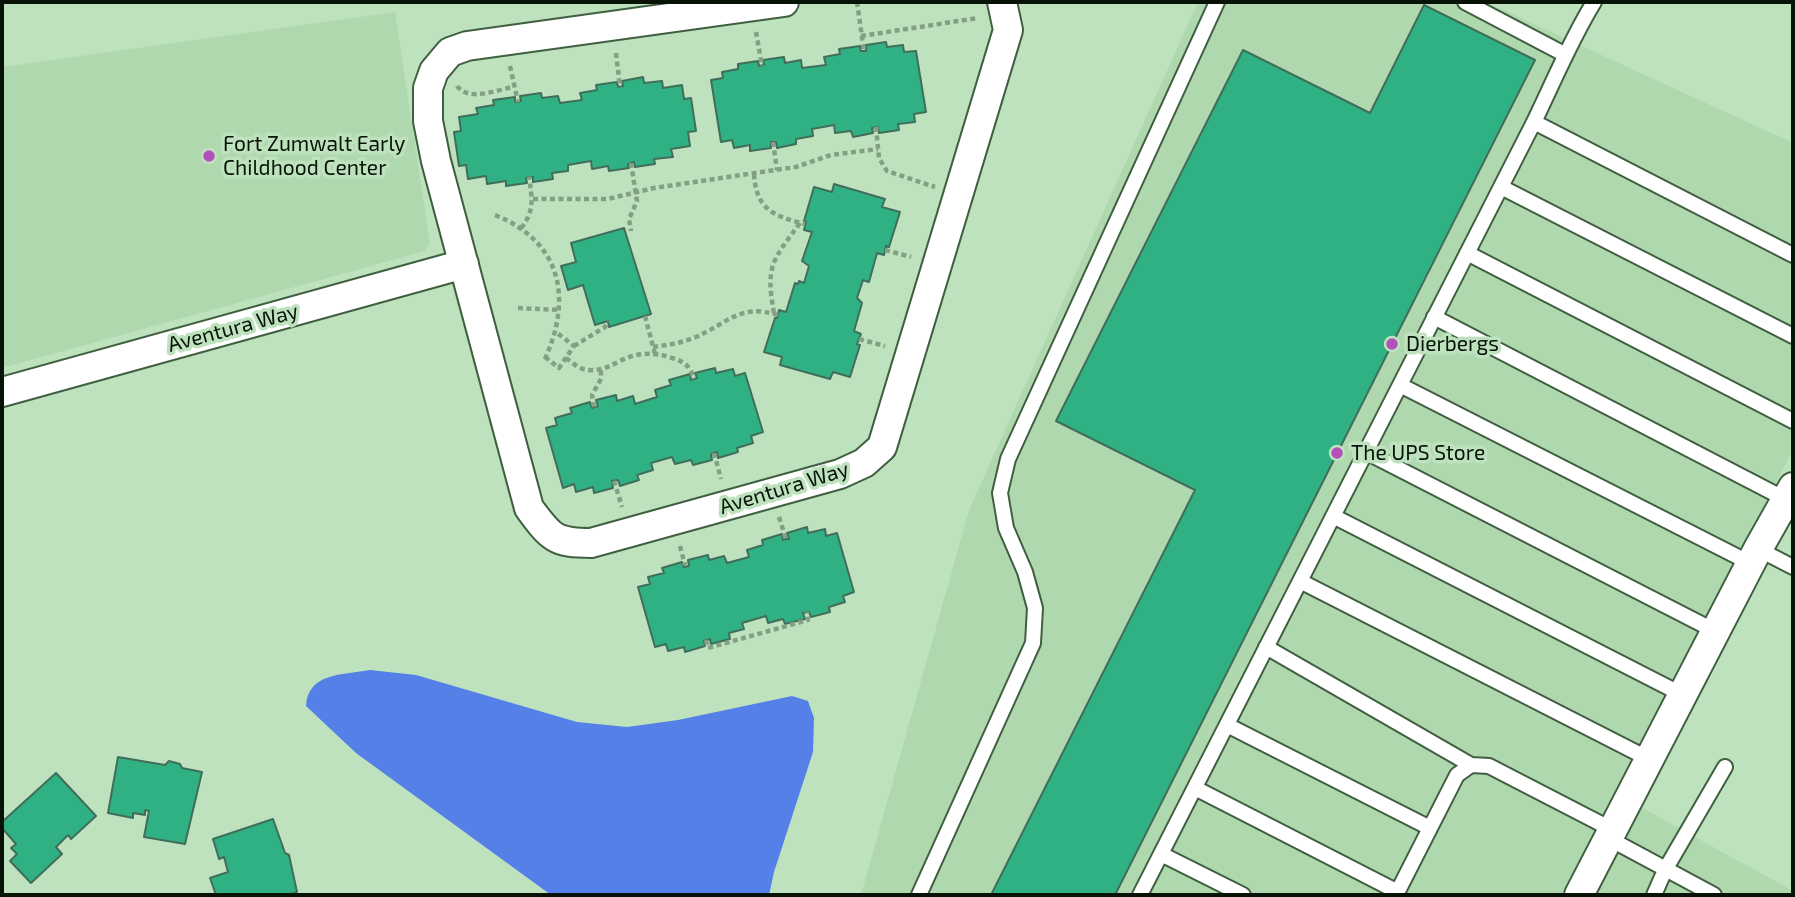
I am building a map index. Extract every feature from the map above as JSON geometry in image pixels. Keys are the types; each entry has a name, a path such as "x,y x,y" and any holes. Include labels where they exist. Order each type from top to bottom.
{"street":[{"path":"434,71 450,52 467,46 784,2"},
{"name":"Aventura Way","path":"434,71 428,88 428,121 529,509 543,527 564,543 591,543 840,474 864,463 882,447 1008,30 1004,8"},
{"name":"Aventura Way","path":"2,391 464,264"},
{"path":"1579,895 1754,556 1790,494"}],"lane":[{"path":"919,895 1033,643 1034,608 1025,572 1006,528 1000,493 1009,459 1217,2"},
{"path":"1465,2 1564,54"},
{"path":"1140,895 1534,122 1564,54 1594,2"},
{"path":"1534,122 1793,255"},
{"path":"1501,187 1793,336"},
{"path":"1467,253 1793,421"},
{"path":"1434,317 1790,494"},
{"path":"1400,385 1754,556 1793,567"},
{"path":"1366,452 1715,631"},
{"path":"1333,516 1683,695"},
{"path":"1300,581 1649,760"},
{"path":"1266,647 1471,765 1489,766 1610,834 1665,870 1714,895"},
{"path":"1227,725 1430,828"},
{"path":"1195,788 1397,894 1457,775 1471,765"},
{"path":"1654,895 1665,870 1726,766"},
{"path":"1161,854 1243,895"}],"path":[{"path":"857,2 864,51"},
{"path":"861,36 1004,8"},
{"path":"612,26 620,87"},
{"path":"506,41 518,102"},
{"path":"434,71 451,76 460,90 467,94 513,87"},
{"path":"876,127 881,164 887,171 959,194"},
{"path":"773,142 777,170"},
{"path":"533,198 608,199 636,192 796,167 831,155 878,149"},
{"path":"631,163 637,201 629,219 631,231"},
{"path":"653,346 684,341 746,311 776,314 769,282 775,257 803,223 775,215 765,207 756,192 754,174"},
{"path":"522,228 531,217 533,198 529,177"},
{"path":"495,215 522,228 539,245 559,287 560,310 556,332 545,359 559,368 574,346 605,327 608,321"},
{"path":"517,308 560,310"},
{"path":"645,316 655,354"},
{"path":"556,332 574,346"},
{"path":"566,358 578,367 589,370 612,366 620,360 649,353 688,365 694,379"},
{"path":"594,407 592,395 601,379 601,369"},
{"path":"706,640 708,648 808,620 807,612"}],"shaded area":[{"path":"1198,2 1486,2 1793,143 1793,449 1621,796 1793,891 1793,895 861,895 969,510"},
{"name":"Fort Zumwalt Early Childhood Center","path":"395,12 430,244 425,251 2,368 2,67"}],"water":[{"path":"370,670 416,675 577,722 627,727 678,720 792,696 808,701 814,718 813,752 769,895 551,895 356,753 306,706 308,695 320,681"}],"building":[{"path":"1424,5 1535,60 1115,895 991,895 1195,490 1056,421 1243,50 1370,113"},
{"path":"886,42 887,47 903,45 904,52 916,51 926,112 914,114 915,122 898,124 899,130 879,133 878,127 872,128 873,133 853,137 851,131 835,133 834,125 812,129 813,136 796,139 796,144 777,148 776,142 771,142 771,148 750,151 750,145 734,148 732,140 721,142 711,80 723,78 722,72 738,69 738,64 758,61 759,66 764,65 763,60 784,57 785,63 801,60 802,68 826,65 824,57 840,54 839,49 860,46 861,51 866,51 866,45"},
{"path":"643,77 644,83 662,81 663,88 682,85 684,99 691,98 696,131 688,132 690,146 671,149 673,157 654,159 655,164 635,167 634,162 628,164 629,168 609,171 608,166 592,169 591,161 568,165 568,171 552,173 553,179 533,182 533,177 526,178 527,183 506,186 506,181 487,184 486,176 468,179 466,165 459,166 454,132 461,131 459,117 478,114 476,108 494,105 493,100 515,97 515,102 521,101 520,96 541,93 542,98 558,96 560,103 582,100 580,93 597,90 596,85 617,82 618,87 623,86 622,81"},
{"path":"834,184 885,199 882,207 900,212 889,247 886,246 884,255 877,253 869,282 863,280 857,298 862,303 854,331 861,334 850,377 833,372 830,379 780,365 782,357 764,352 779,310 786,312 795,283 804,283 809,266 802,261 812,232 804,230 804,221 814,187 832,192"},
{"path":"624,228 651,314 609,327 608,321 595,325 583,285 568,290 561,266 576,262 571,243"},
{"path":"715,368 716,373 733,369 735,376 745,373 763,432 751,436 753,443 737,448 738,452 718,458 717,452 711,454 712,460 693,465 691,460 675,464 672,457 651,463 653,470 637,475 639,480 620,486 618,480 612,481 613,488 594,493 593,487 576,492 574,484 563,488 546,428 557,425 555,418 572,413 570,408 590,402 592,408 598,406 596,400 616,395 617,401 633,396 635,404 657,397 655,390 671,385 669,380 690,374 691,380 697,378 695,373"},
{"path":"807,527 808,533 825,529 826,536 837,533 854,592 843,596 845,602 829,607 830,612 811,617 809,612 803,613 805,619 785,624 783,619 768,623 766,616 742,623 744,629 729,633 730,639 711,644 710,639 704,641 705,646 685,652 684,647 668,651 666,644 655,647 638,587 650,584 648,577 664,573 662,568 682,562 684,567 689,566 688,560 708,555 709,560 724,556 727,563 749,557 747,550 763,545 762,540 782,534 783,540 789,539 787,533"},
{"path":"118,757 165,765 169,761 180,764 182,768 202,772 185,844 144,837 149,811 145,810 145,815 133,813 133,818 108,813"},
{"path":"56,773 96,816 71,839 68,835 56,847 62,854 31,883 10,861 17,854 11,848 16,844 2,828 2,822"},
{"path":"273,819 285,853 289,855 297,892 287,895 216,895 210,878 228,872 224,857 219,859 213,839"}],"place":[{"name":"Fort Zumwalt Early Childhood Center","path":"209,156"},
{"name":"Dierbergs","path":"1392,344"},
{"name":"The UPS Store","path":"1337,453"}]}
